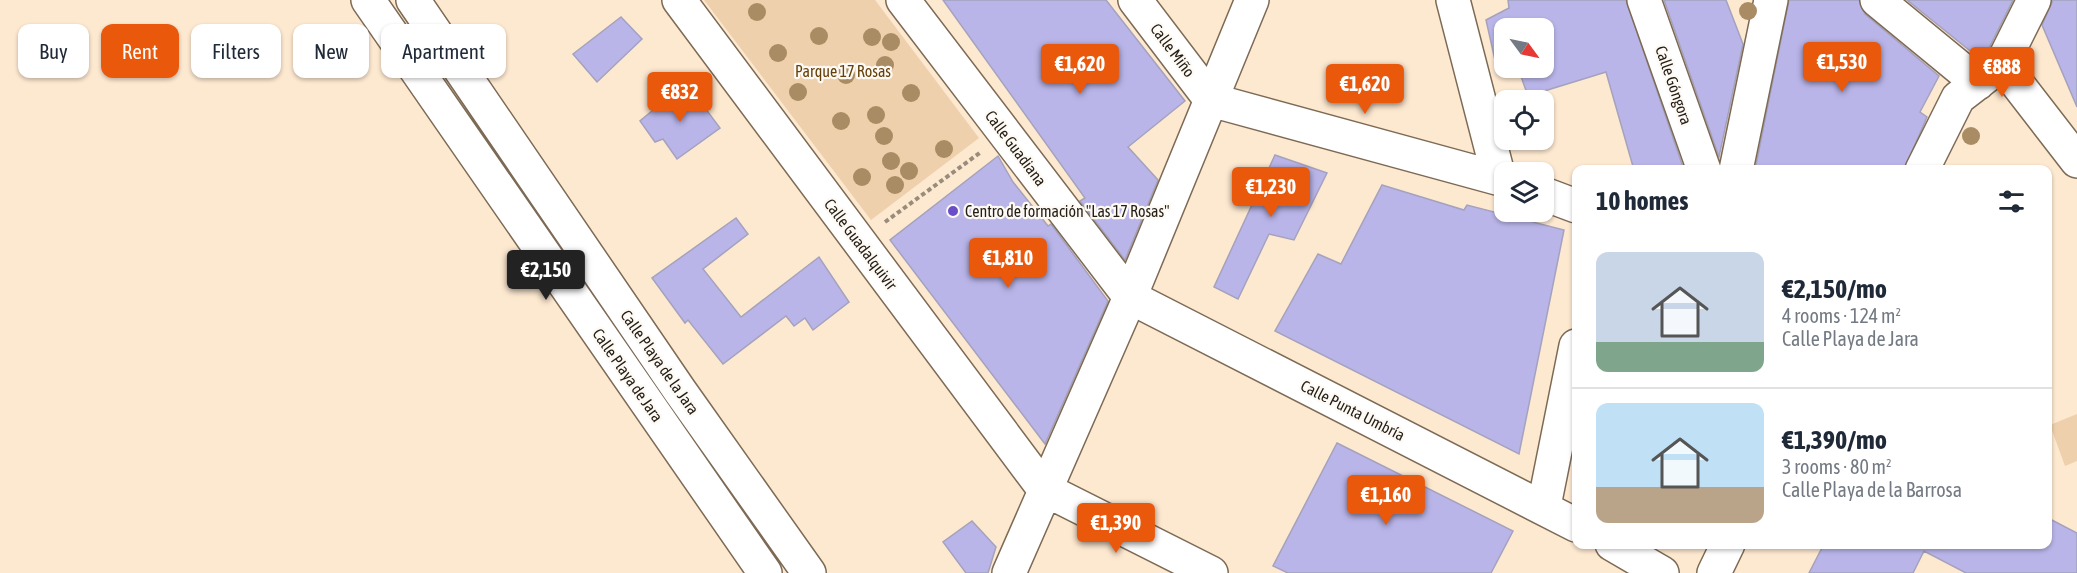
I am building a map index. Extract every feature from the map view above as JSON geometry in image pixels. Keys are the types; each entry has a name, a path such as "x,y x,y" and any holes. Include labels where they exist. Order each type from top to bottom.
{"street":[{"name":"Calle Playa de Jara","path":"368,0 765,573"},
{"name":"Calle Playa de la Jara","path":"413,0 673,381 809,573"},
{"name":"Calle Guadalquivir","path":"678,0 1044,489"},
{"name":"Calle Guadiana","path":"903,0 1130,297"},
{"name":"Calle Miño","path":"1135,0 1211,100"},
{"path":"1009,573 1130,297 1252,0"},
{"path":"1453,0 1497,162"},
{"name":"Calle Góngora","path":"1644,0 1702,165"},
{"path":"1737,165 1771,0"},
{"path":"1877,0 1990,73 2077,161"},
{"path":"1924,165 1958,98 1990,73 2034,0"},
{"path":"1211,100 1494,177"},
{"path":"1554,198 1572,204"},
{"name":"Calle Punta Umbría","path":"1130,297 1544,506 1572,523"},
{"path":"1544,506 1572,366"},
{"path":"1044,489 1211,573"},
{"path":"1621,549 1662,573"},
{"path":"1714,573 1726,549"}],"path":[{"path":"859,242 1005,134"}],"green space":[{"name":"Parque 17 Rosas","path":"704,0 875,0 979,138 871,220"},
{"path":"2077,414 2077,461 2065,466 2052,430 2052,424"}],"building":[{"path":"943,0 1106,0 1185,101 1128,147 1158,180 1125,260 1080,201 1085,198"},
{"path":"1508,0 1626,0 1682,165 1633,165 1606,72 1548,90 1526,90 1522,78 1554,78 1554,18 1494,18 1494,56 1486,20 1509,8"},
{"path":"1664,0 1726,0 1743,44 1719,157"},
{"path":"1789,0 1859,0 1865,14 1939,76 1920,112 1927,117 1906,165 1756,165"},
{"path":"1907,0 2013,0 1987,52 1979,58"},
{"path":"2053,0 2077,0 2077,107 2042,25"},
{"path":"621,17 642,39 597,82 573,54"},
{"path":"681,87 696,107 702,104 720,128 677,159 663,139 655,142 640,121"},
{"path":"1275,155 1327,173 1294,240 1269,234 1238,299 1214,287"},
{"path":"998,156 1013,182 1048,226 1051,224 1108,301 1045,444 890,240"},
{"path":"1382,185 1464,210 1467,205 1494,212 1494,222 1533,222 1564,230 1519,454 1275,331 1318,254 1341,264"},
{"path":"736,218 748,234 703,269 741,317 819,257 849,302 813,330 805,318 794,326 786,316 723,364 688,320 685,323 652,278"},
{"path":"1337,443 1513,531 1491,573 1288,573 1273,566"},
{"path":"2052,520 2077,533 2077,573 1966,573 1924,551 1913,573 1809,573 1821,549 2052,549"},
{"path":"972,521 996,547 988,573 966,573 943,542"}],"place":[{"name":"Centro de formación \"Las 17 Rosas\"","path":"953,211"}]}
